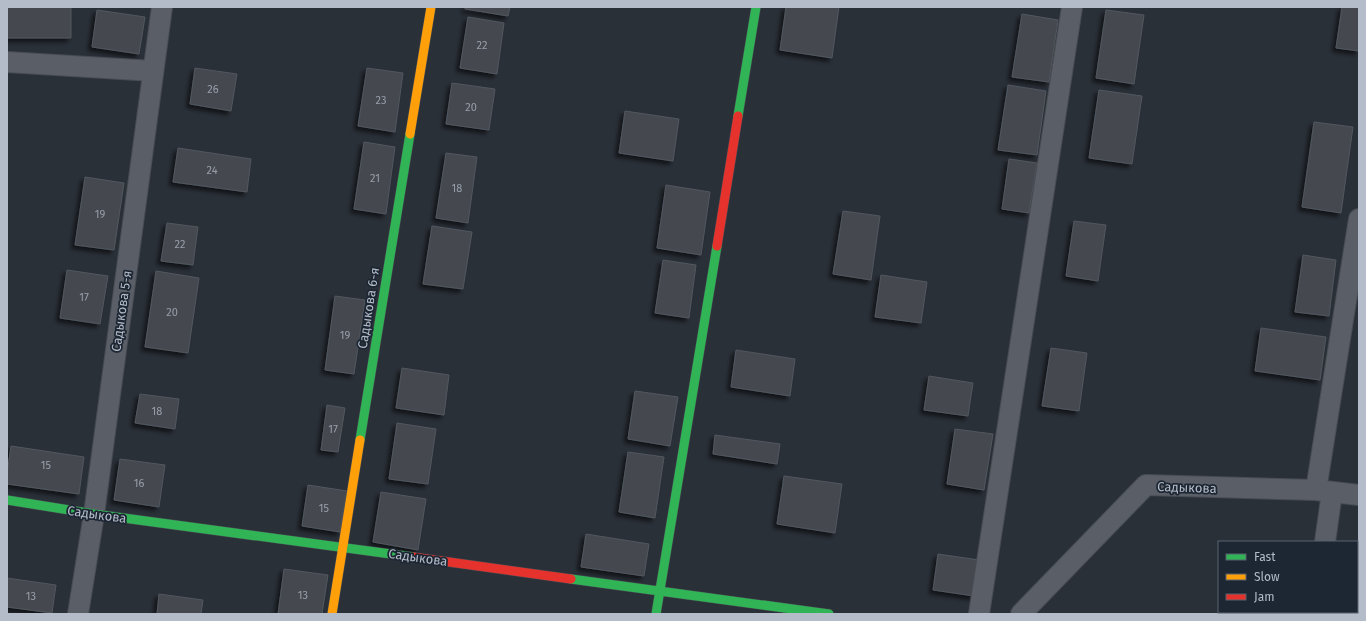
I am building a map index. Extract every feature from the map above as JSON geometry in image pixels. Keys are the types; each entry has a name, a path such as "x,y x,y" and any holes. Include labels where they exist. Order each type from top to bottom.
{"street":[{"name":"Садыкова 5-я","path":"78,614 94,514 162,7"},
{"name":"Садыкова 6-я","path":"332,614 431,7"},
{"path":"656,614 756,7"},
{"path":"979,614 1072,7"},
{"path":"7,62 153,71"},
{"path":"1326,541 1324,491 1359,219"},
{"name":"Садыкова","path":"1022,614 1146,486 1324,491 1359,495"},
{"name":"Садыкова","path":"7,500 94,514 829,614"}],"building":[{"path":"7,7 71,7 71,38 7,38"},
{"path":"465,7 510,7 508,16 465,9"},
{"path":"786,7 839,7 832,58 780,50"},
{"path":"1342,7 1359,7 1359,51 1336,48"},
{"path":"97,10 145,17 139,54 92,47"},
{"path":"1106,10 1144,15 1134,84 1096,78"},
{"path":"1022,14 1058,20 1049,82 1012,77"},
{"path":"468,17 504,23 497,74 460,68"},
{"path":"195,68 237,74 231,111 190,104"},
{"path":"367,68 403,73 395,132 358,126"},
{"path":"452,83 495,89 489,130 446,124"},
{"path":"1008,85 1046,91 1037,155 998,150"},
{"path":"1099,90 1142,96 1132,164 1089,158"},
{"path":"625,111 679,119 673,161 619,153"},
{"path":"1314,122 1353,127 1341,213 1302,207"},
{"path":"364,142 395,147 386,214 354,209"},
{"path":"178,148 251,159 247,192 173,182"},
{"path":"446,153 477,157 468,223 436,218"},
{"path":"1009,159 1037,163 1029,213 1002,209"},
{"path":"85,177 124,183 114,250 75,245"},
{"path":"666,185 710,192 701,255 657,248"},
{"path":"843,211 880,216 871,280 833,274"},
{"path":"1074,221 1106,225 1098,281 1066,276"},
{"path":"167,223 198,227 193,265 161,261"},
{"path":"432,226 472,232 463,289 423,284"},
{"path":"1303,255 1336,260 1329,316 1295,312"},
{"path":"663,260 696,265 689,318 655,313"},
{"path":"67,270 108,276 100,324 60,318"},
{"path":"156,271 199,278 188,353 145,347"},
{"path":"881,275 927,282 921,323 875,317"},
{"path":"335,296 365,300 354,374 325,370"},
{"path":"1261,328 1326,337 1320,380 1255,371"},
{"path":"1051,348 1087,353 1079,411 1042,406"},
{"path":"736,350 795,359 790,396 731,387"},
{"path":"402,368 449,375 444,415 396,408"},
{"path":"929,376 973,383 968,416 924,410"},
{"path":"635,391 678,397 670,446 628,439"},
{"path":"140,394 179,399 175,429 135,423"},
{"path":"327,405 345,408 338,452 321,450"},
{"path":"397,423 436,429 428,484 389,479"},
{"path":"955,429 993,434 984,490 947,484"},
{"path":"715,435 780,444 777,464 713,454"},
{"path":"11,446 84,457 79,494 7,484"},
{"path":"628,452 664,457 655,518 619,512"},
{"path":"120,459 165,465 159,507 114,500"},
{"path":"784,476 842,484 835,533 777,524"},
{"path":"308,485 347,491 340,532 302,526"},
{"path":"381,492 426,499 418,550 373,542"},
{"path":"586,534 649,544 644,576 581,567"},
{"path":"938,554 979,560 974,596 933,590"},
{"path":"284,569 328,575 322,614 278,614"},
{"path":"7,578 56,585 52,613 7,607"},
{"path":"159,594 203,600 201,614 157,614"}],"traffic: fast":[{"path":"738,116 756,7"},
{"path":"360,440 410,134"},
{"path":"656,614 717,246"},
{"path":"7,500 94,514 413,557"},
{"path":"571,579 829,614"}],"traffic: slow":[{"path":"410,134 431,7"},
{"path":"332,614 360,440"}],"traffic: jam":[{"path":"717,246 738,116"},
{"path":"413,557 571,579"}]}
